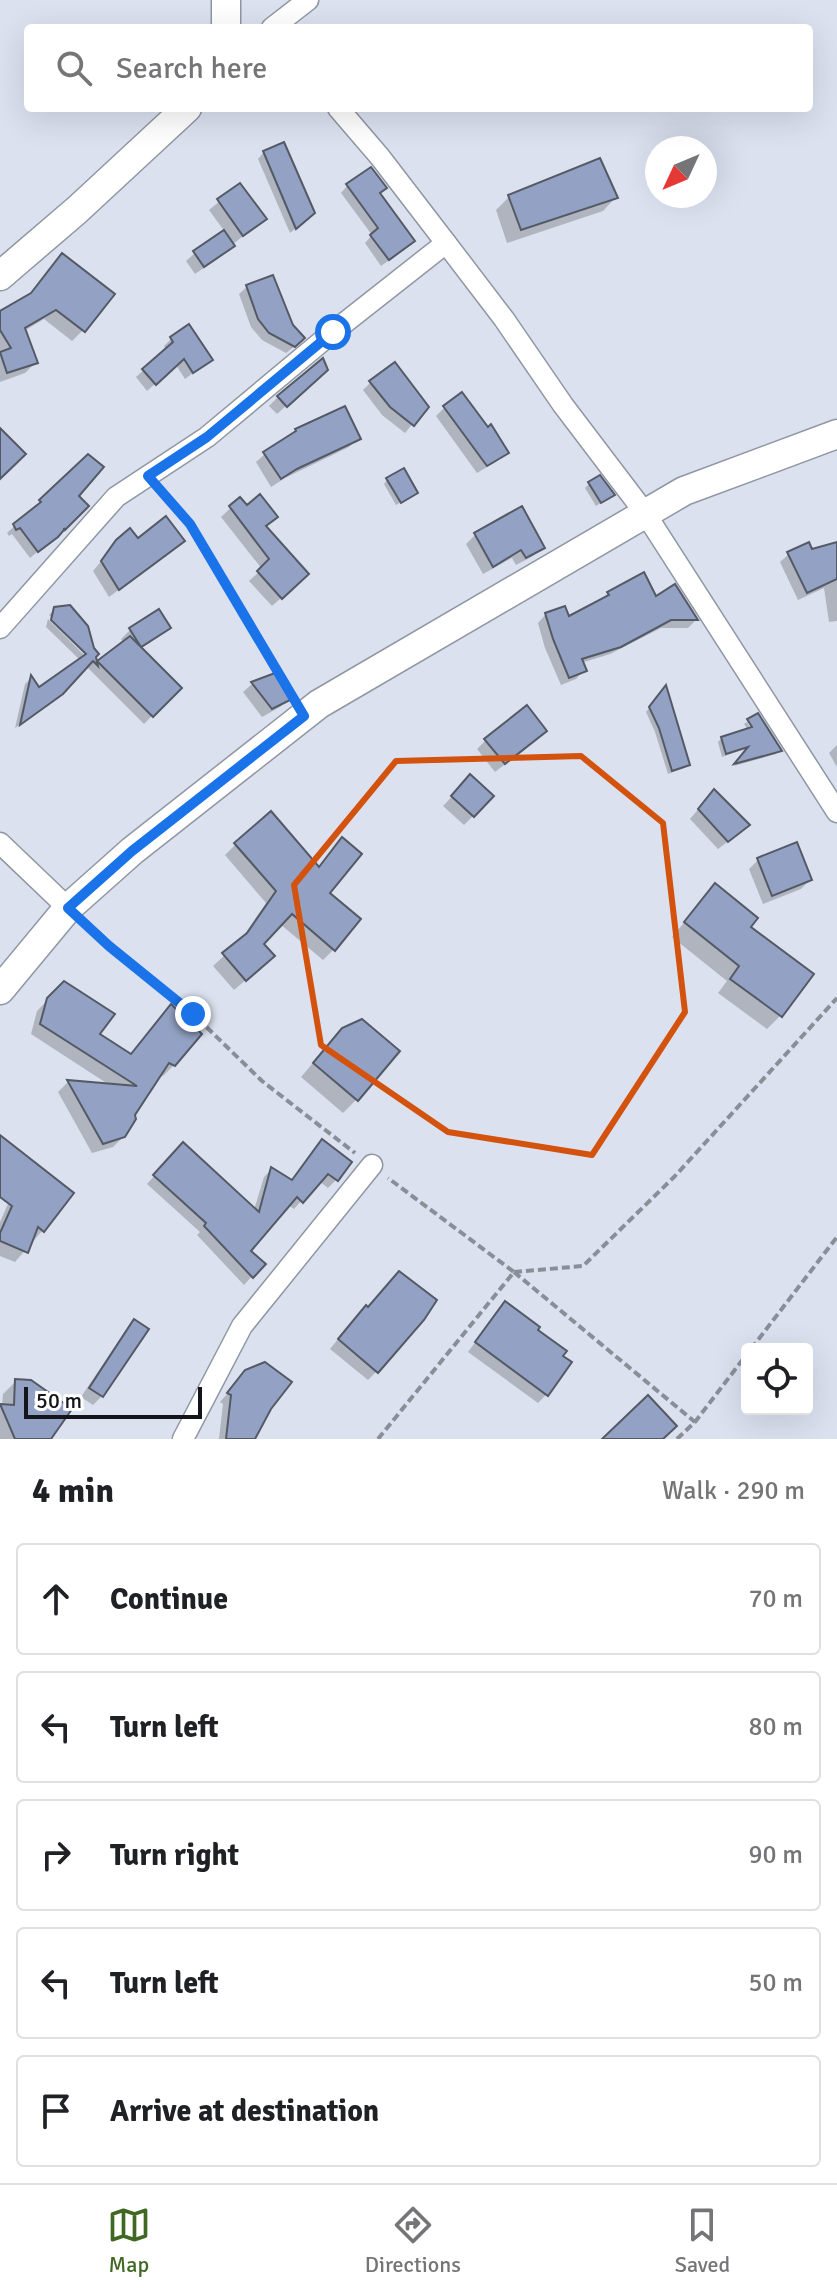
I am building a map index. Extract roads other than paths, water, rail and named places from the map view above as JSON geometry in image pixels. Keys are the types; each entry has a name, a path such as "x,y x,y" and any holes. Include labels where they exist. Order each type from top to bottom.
{"main road":[{"path":"226,0 226,24"},
{"path":"0,276 183,112"},
{"path":"0,990 68,908 132,851 332,696 684,491 837,434"}],"street":[{"path":"277,24 308,0"},
{"path":"341,112 380,157 504,319 563,405 645,513 837,812"},
{"path":"0,628 116,497 207,437 446,243"},
{"path":"0,843 68,908"},
{"path":"183,1439 242,1326 372,1165"}]}
